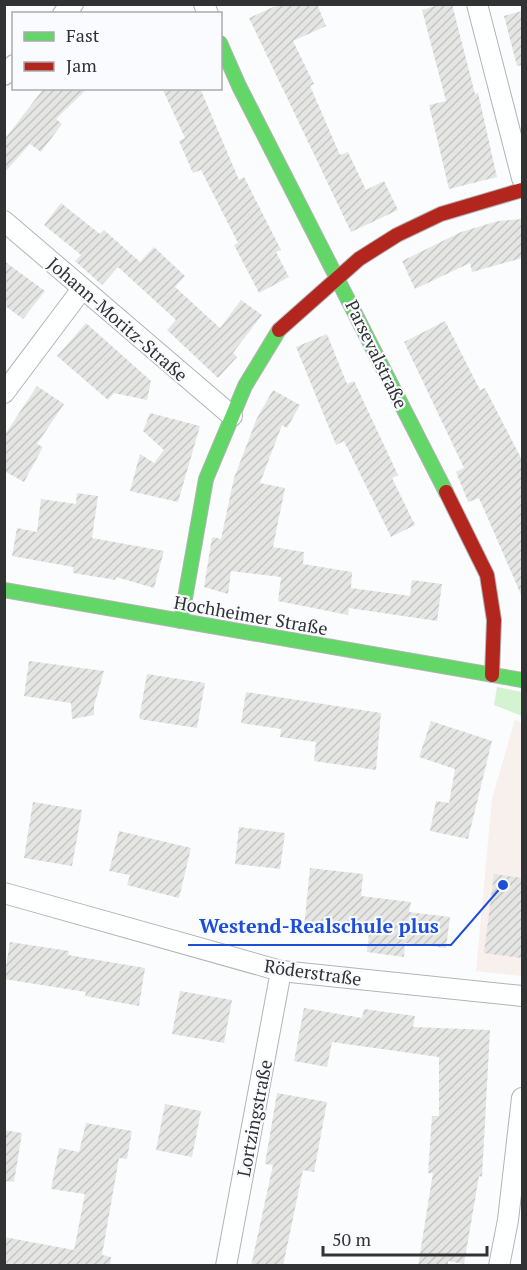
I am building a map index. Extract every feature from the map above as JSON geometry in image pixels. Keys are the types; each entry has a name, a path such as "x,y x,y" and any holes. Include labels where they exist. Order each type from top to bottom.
{"street":[{"path":"477,4 522,178"},
{"name":"Parsevalstraße","path":"222,48 239,86 338,276 487,575 494,620 492,675"},
{"path":"181,621 206,479 245,386 282,326 359,259 397,235 441,213 522,190"},
{"name":"Johann-Moritz-Straße","path":"4,221 232,416"},
{"path":"4,393 82,289"},
{"name":"Hochheimer Straße","path":"4,590 522,680"},
{"name":"Röderstraße","path":"4,893 281,971 522,996"},
{"name":"Lortzingstraße","path":"226,1266 281,971"},
{"path":"499,1266 508,1220 522,1098"}],"shaded area":[{"path":"515,719 522,723 522,976 476,971 492,799"}],"green space":[{"path":"497,687 522,692 522,716 494,705"}],"building":[{"path":"280,4 317,4 326,26 293,41 314,84 310,86 340,155 348,152 366,190 384,181 398,210 351,232 249,18"},
{"path":"442,4 452,4 475,94 478,93 497,177 449,189 429,105 446,101 422,10"},
{"path":"522,11 522,65 517,66 504,16"},
{"path":"42,90 86,90 56,119 62,124 41,152 30,144 4,173 4,140"},
{"path":"163,90 201,90 239,180 244,177 281,250 276,252 289,277 259,293 234,245 238,243 201,170 193,173 179,141 185,138"},
{"path":"61,203 100,234 104,230 140,262 154,247 185,276 175,287 220,328 241,300 262,315 233,353 237,357 218,378 167,330 176,320 118,267 102,285 75,261 81,255 44,225"},
{"path":"522,219 522,258 472,272 470,263 415,289 402,261 461,232 498,221"},
{"path":"4,261 45,291 23,319 4,305"},
{"path":"445,321 480,390 485,388 522,460 522,597 479,498 468,502 456,472 464,468 404,342"},
{"path":"86,323 151,381 147,400 114,393 108,400 57,356"},
{"path":"327,334 347,384 354,381 398,475 392,478 415,525 391,537 344,441 336,445 296,347"},
{"path":"37,386 64,404 37,444 43,447 24,482 4,471 4,436"},
{"path":"273,390 300,405 287,428 282,425 260,483 285,488 273,547 304,552 303,564 352,572 351,588 410,596 412,580 442,584 437,621 349,608 348,615 278,601 281,577 231,571 228,594 204,587 212,537 221,539 234,478 257,418"},
{"path":"150,413 200,426 178,502 130,491 140,454 154,463 164,450 143,431"},
{"path":"77,493 98,496 92,538 164,551 154,588 116,577 116,580 73,573 73,567 12,556 17,528 37,532 41,499 76,504"},
{"path":"29,661 104,671 94,706 94,715 72,719 71,703 24,696"},
{"path":"147,674 205,683 197,728 139,719"},
{"path":"246,692 381,713 376,770 314,761 316,742 280,737 281,729 241,723"},
{"path":"431,721 492,741 468,839 430,831 436,801 449,803 455,769 419,757"},
{"path":"33,802 82,810 72,866 24,858"},
{"path":"239,827 285,833 280,869 235,864"},
{"path":"119,831 191,848 179,898 127,885 130,875 109,871"},
{"path":"310,868 363,874 361,896 411,902 409,912 450,917 446,948 405,943 404,957 367,952 369,934 304,927"},
{"path":"494,874 522,878 522,958 484,953"},
{"path":"10,942 69,951 68,955 145,968 139,1006 85,996 86,992 4,979"},
{"path":"180,991 232,1000 224,1043 172,1034"},
{"path":"304,1008 362,1018 364,1009 415,1016 413,1027 490,1030 482,1177 479,1176 464,1264 448,1261 448,1266 418,1266 433,1173 428,1173 432,1116 439,1116 439,1057 332,1042 327,1067 294,1061"},
{"path":"277,1093 327,1102 314,1172 303,1170 283,1266 251,1266 273,1165 265,1164"},
{"path":"165,1104 201,1111 192,1157 156,1150"},
{"path":"86,1123 132,1131 127,1159 119,1158 102,1255 111,1257 110,1266 4,1266 4,1237 74,1250 85,1194 51,1189 59,1148 79,1152"},
{"path":"4,1130 22,1133 14,1182 4,1181"}],"traffic: fast":[{"path":"222,48 239,86 446,492"},
{"path":"181,621 206,479 245,386 279,330"},
{"path":"4,590 522,680"}],"traffic: jam":[{"path":"279,330 359,259 397,235 441,214 522,190"},
{"path":"446,492 487,575 494,620 492,675"}],"place":[{"name":"Westend-Realschule plus","path":"503,885"}]}
